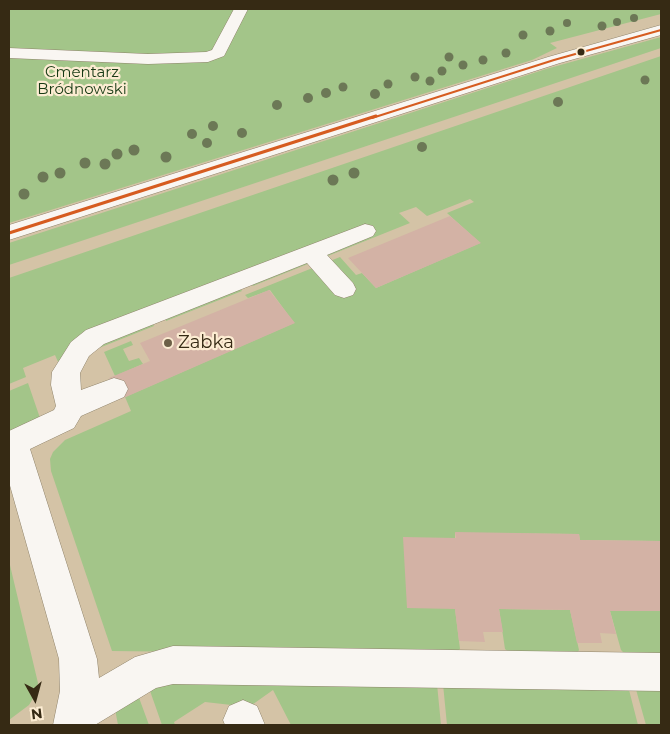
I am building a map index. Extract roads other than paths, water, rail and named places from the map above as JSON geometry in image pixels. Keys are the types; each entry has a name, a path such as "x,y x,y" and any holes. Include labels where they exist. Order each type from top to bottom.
{"street":[{"path":"9,53 148,59 196,58 218,53 241,9"},
{"path":"9,233 554,60 661,30"},
{"path":"74,720 80,691 78,659 11,444 60,422 68,416 71,407 65,385 66,372 76,354 90,341 365,231"},
{"path":"311,252 344,289"},
{"path":"71,407 114,389"},
{"path":"74,720 150,671 172,665 661,672"}],"place":[{"name":"Żabka","path":"168,343"}],"park label":[{"name":"Cmentarz Bródnowski","path":"82,82"}]}
